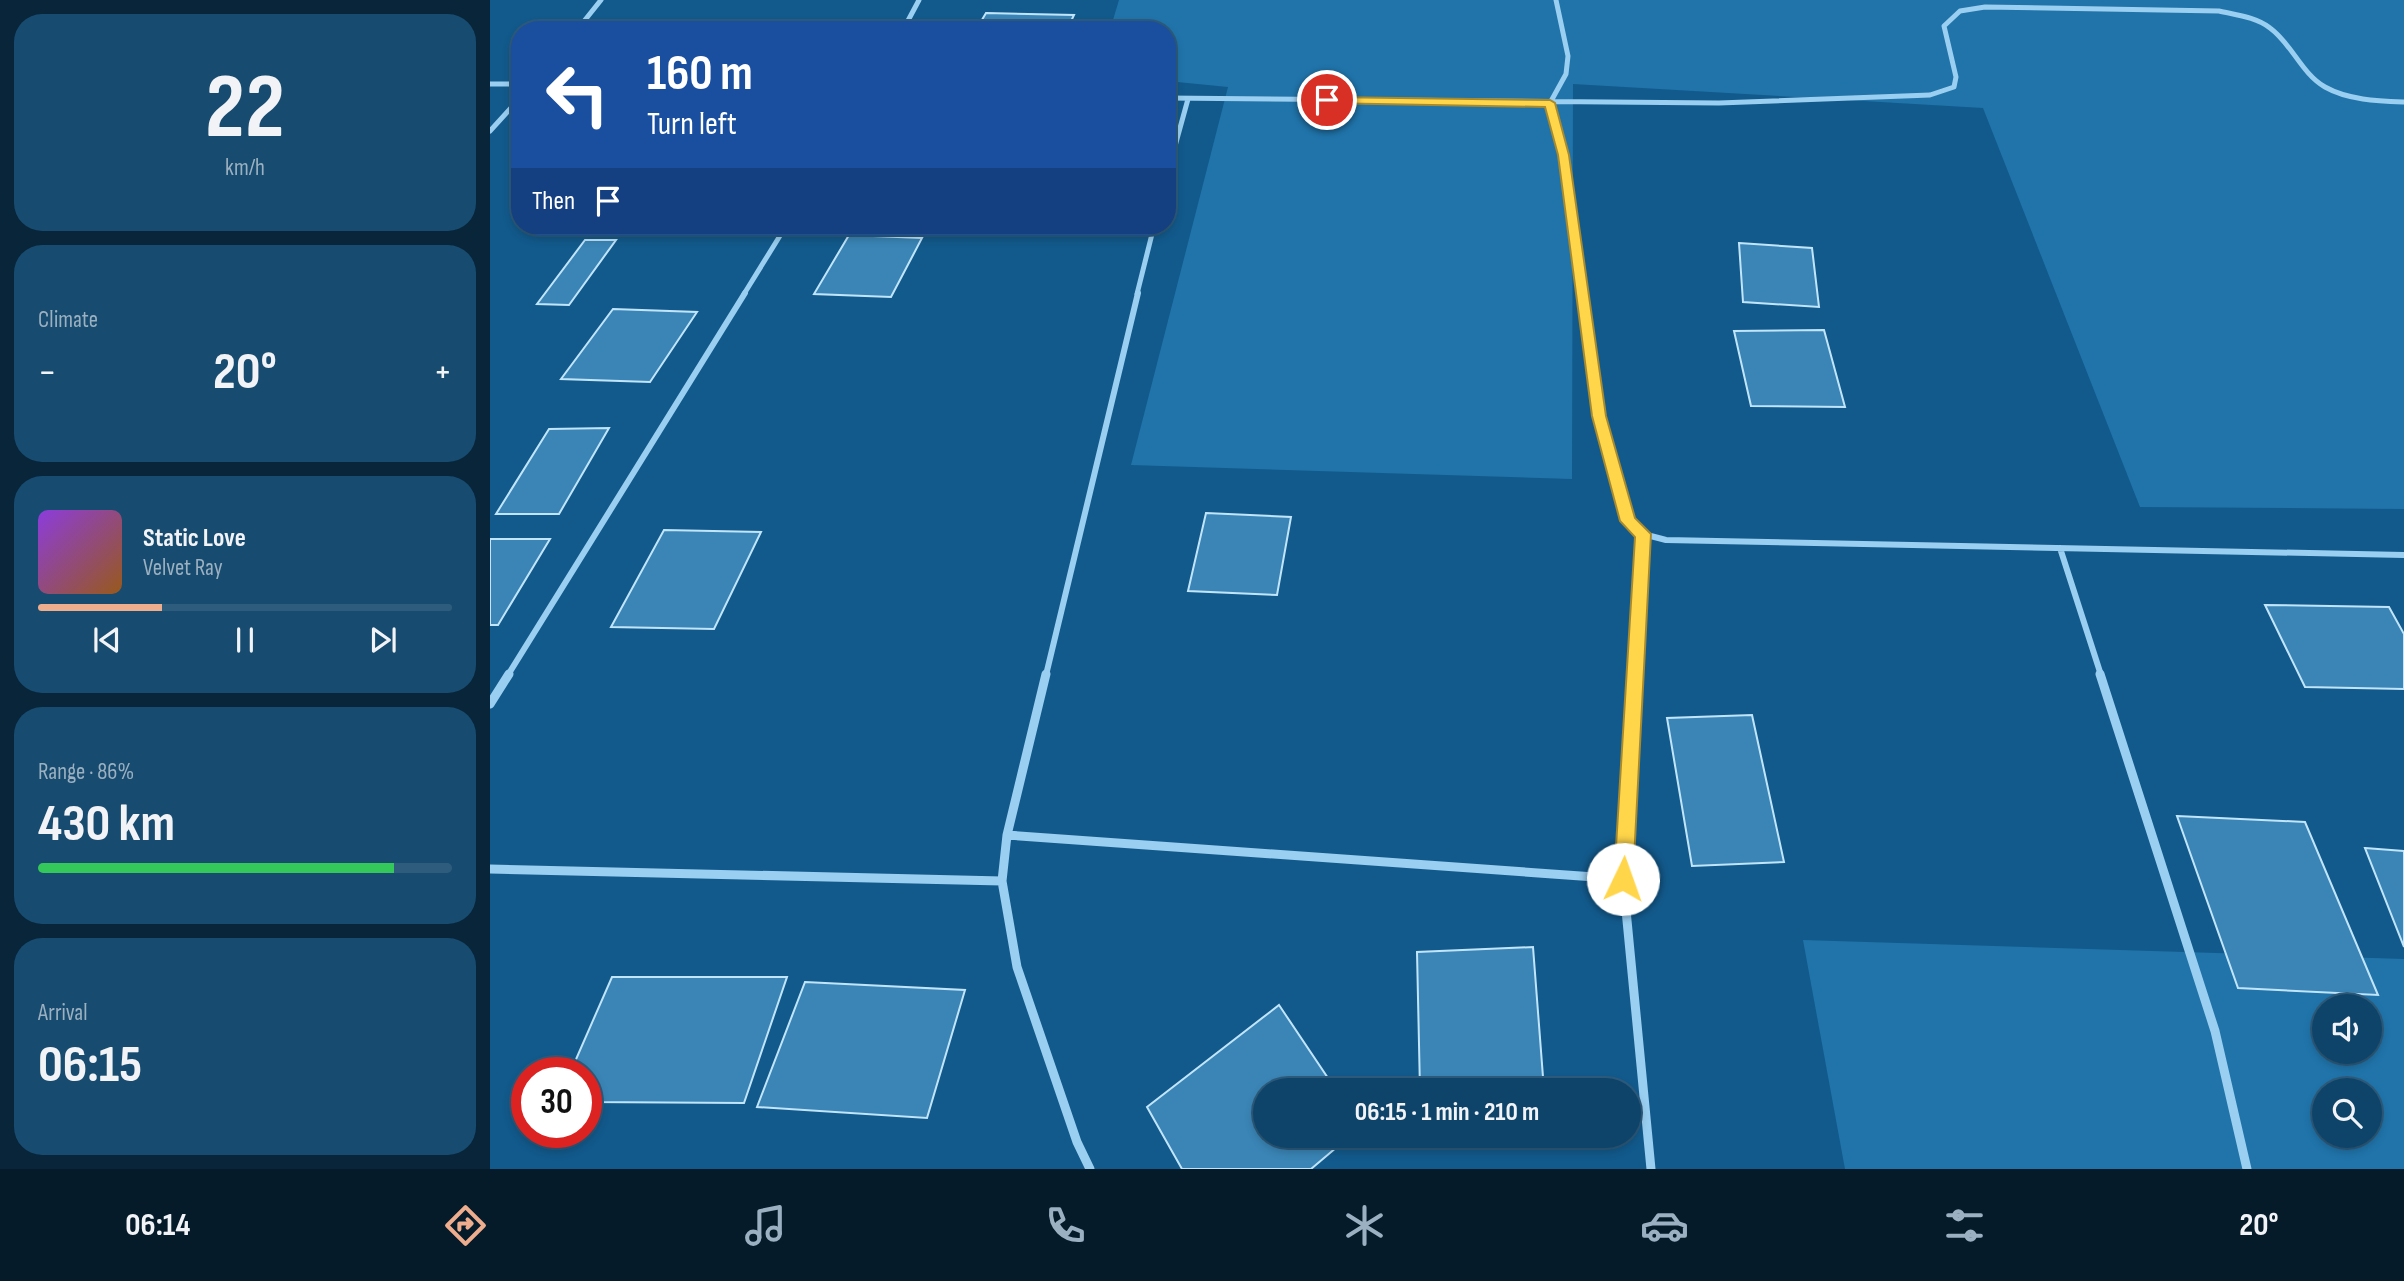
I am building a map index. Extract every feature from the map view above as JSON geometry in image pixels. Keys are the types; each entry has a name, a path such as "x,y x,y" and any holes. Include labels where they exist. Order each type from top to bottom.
{"street":[{"path":"584,21 601,0"},
{"path":"908,21 919,0"},
{"path":"1556,0 1567,56 1566,74 1550,103 1564,155 1599,416 1628,521 1643,534 1666,540 2404,555"},
{"path":"1176,98 1719,103 1930,95 1954,87 1956,77 1944,26 1960,10 1985,7 2219,11 2269,27 2325,87 2380,101 2404,102"},
{"path":"490,84 511,84"},
{"path":"1176,142 1188,99"},
{"path":"490,131 511,108"},
{"path":"490,704 780,235"},
{"path":"1090,1169 1077,1142 1017,967 1002,881 1007,835 1152,235"},
{"path":"1643,534 1623,879 1651,1169"},
{"path":"2060,548 2215,1031 2247,1169"},
{"path":"1007,835 1623,879"},
{"path":"490,869 1002,881"}],"shaded area":[{"path":"1119,0 2404,0 2404,509 2140,507 1983,108 1573,84 1572,479 1131,465 1228,87 1176,82 1176,21 1113,21"},
{"path":"1803,940 2404,959 2404,1169 1845,1169"}],"building":[{"path":"986,13 1074,15 1071,21 981,21"},
{"path":"849,235 922,238 891,297 814,294"},
{"path":"585,240 616,240 569,305 537,304"},
{"path":"1739,243 1812,248 1819,307 1743,302"},
{"path":"613,309 697,312 650,382 561,379"},
{"path":"1824,330 1845,407 1751,406 1734,331"},
{"path":"609,428 559,514 496,514 549,429"},
{"path":"1206,513 1291,517 1277,595 1188,591"},
{"path":"664,530 761,532 714,629 611,627"},
{"path":"490,539 550,539 498,625 490,625"},
{"path":"2265,605 2389,607 2404,634 2404,689 2305,687"},
{"path":"1752,715 1784,862 1692,866 1667,718"},
{"path":"2177,816 2305,822 2378,994 2238,988"},
{"path":"2365,848 2404,851 2404,947"},
{"path":"1533,947 1543,1078 1420,1078 1417,952"},
{"path":"612,977 787,977 744,1103 602,1102 602,1057 577,1057"},
{"path":"805,982 965,990 927,1118 757,1107"},
{"path":"1279,1005 1328,1078 1253,1078 1253,1148 1336,1148 1311,1169 1182,1169 1147,1107"}],"route":[{"path":"1327,100 1550,103 1564,155 1599,416 1628,521 1643,534 1623,879"}]}
